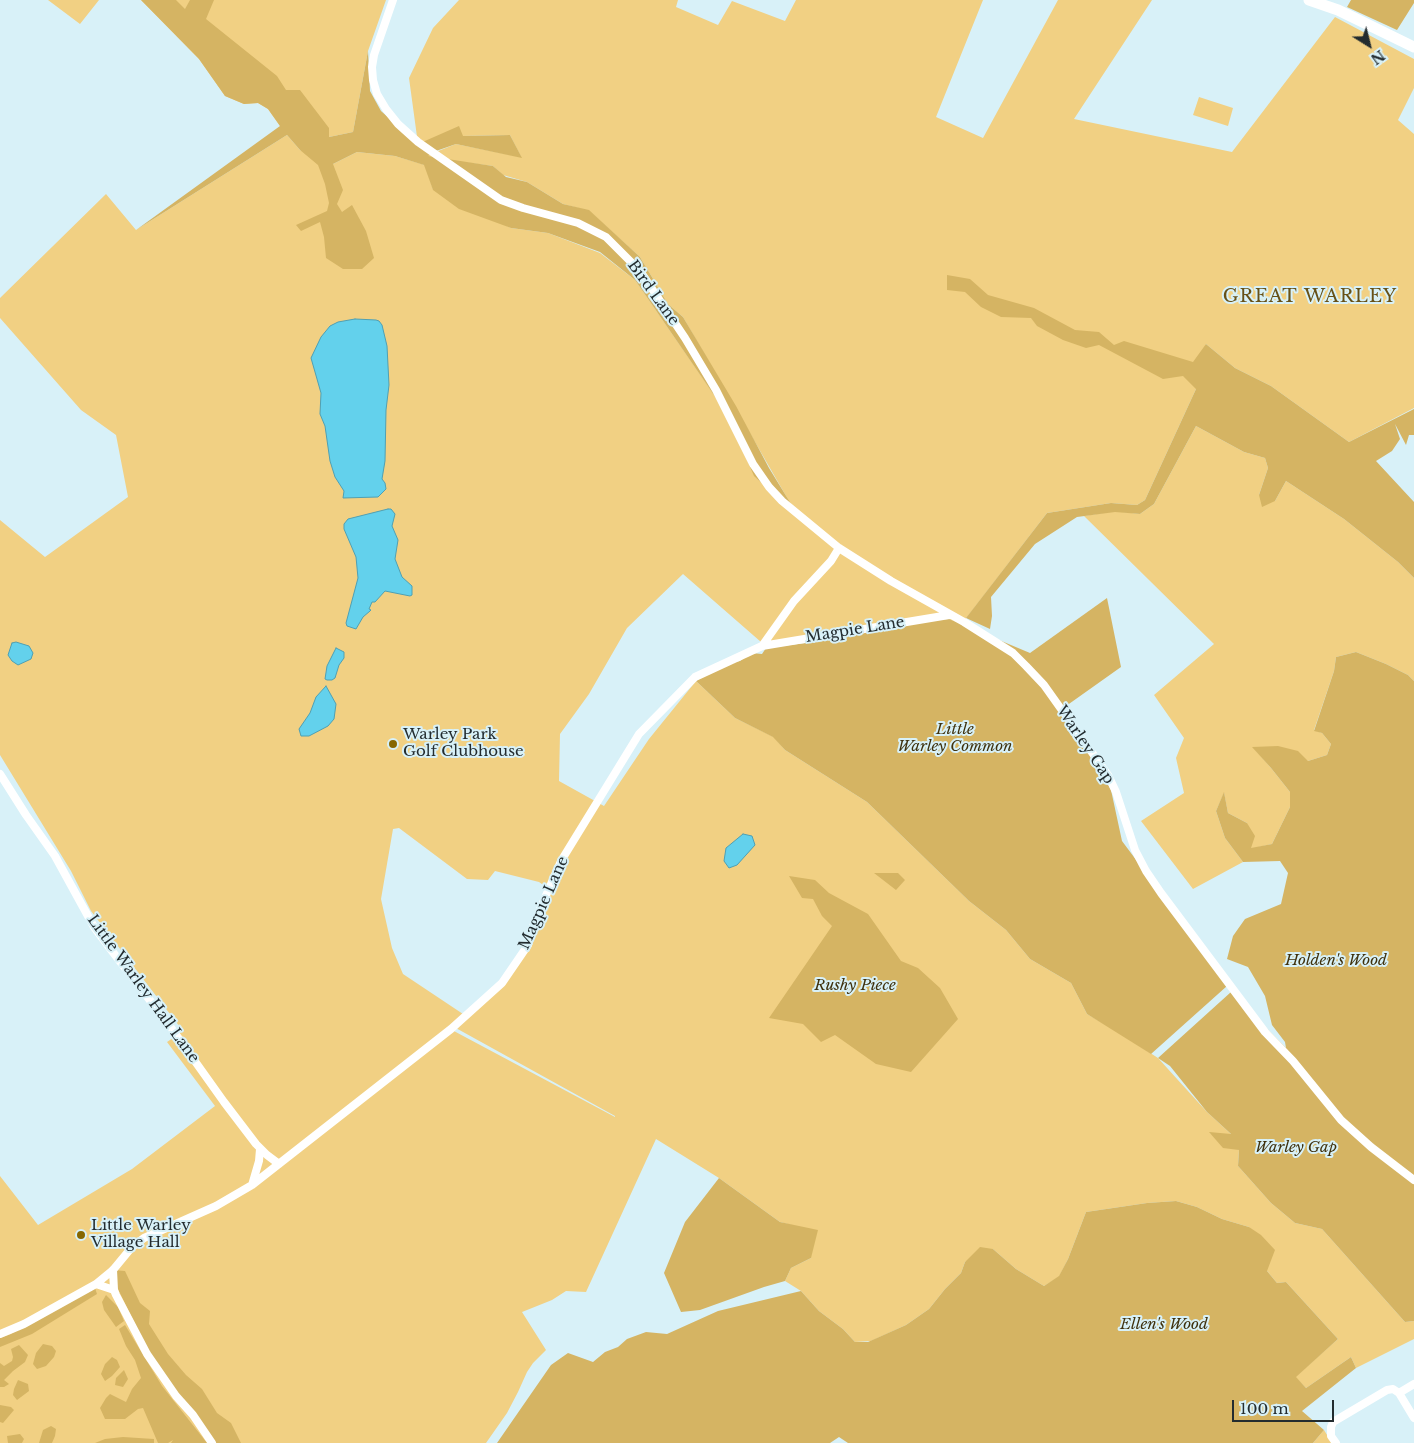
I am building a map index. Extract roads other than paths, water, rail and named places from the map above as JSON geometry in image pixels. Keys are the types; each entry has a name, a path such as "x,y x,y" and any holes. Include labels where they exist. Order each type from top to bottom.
{"main road":[{"path":"1309,0 1338,10 1414,47"}],"street":[{"name":"Bird Lane","path":"393,0 374,55 372,67 377,94 398,124 418,142 501,200 578,223 606,237 640,271 685,338 716,390 754,464 769,487 782,501 840,548 949,615"},
{"name":"Magpie Lane","path":"762,646 794,601 831,562 840,548"},
{"name":"Magpie Lane","path":"0,1334 24,1324 96,1284 113,1270 132,1248 144,1238 216,1206 252,1185 451,1029 502,983 528,945 534,923 561,861 639,734 695,677 762,646 949,615"},
{"name":"Warley Gap","path":"949,615 964,622 1013,653 1044,685 1108,775 1116,792 1135,850 1146,871 1264,1032 1293,1061 1341,1120 1371,1147 1414,1180"},
{"name":"Little Warley Hall Lane","path":"0,774 55,856 94,927 260,1149 279,1164"},
{"path":"252,1185 259,1161 260,1149"},
{"path":"113,1270 114,1290 146,1354 212,1443"},
{"path":"96,1284 114,1290"},
{"path":"1399,1393 1414,1384"},
{"path":"1336,1443 1331,1436 1333,1422 1387,1390 1394,1389 1399,1393 1414,1418"}],"water":[{"path":"355,319 379,321 382,325 387,346 389,385 386,410 385,461 382,479 386,489 378,497 343,498 344,491 335,477 330,461 325,426 320,414 321,393 311,358 321,337 330,326 338,322"},
{"path":"391,509 395,514 392,526 398,540 395,559 402,577 412,586 412,595 385,591 375,602 372,602 369,609 371,610 363,617 356,629 347,626 346,623 358,578 356,557 344,529 344,524 348,519"},
{"path":"16,642 29,646 33,653 31,659 18,665 12,661 8,655 12,643"},
{"path":"336,648 344,652 344,658 339,665 335,678 327,680 325,679 327,666"},
{"path":"326,686 336,704 334,719 328,726 309,736 301,736 299,729 310,713 316,697"},
{"path":"743,834 752,836 755,845 737,865 729,868 724,861 726,848"}],"place":[{"name":"Warley Park Golf Clubhouse","path":"393,744"},
{"name":"Little Warley Village Hall","path":"81,1235"}],"district":[{"name":"GREAT WARLEY","path":"1310,297"}],"park label":[{"name":"Little Warley Common","path":"955,738"},
{"name":"Holden's Wood","path":"1336,961"},
{"name":"Rushy Piece","path":"855,986"},
{"name":"Ellen's Wood","path":"1164,1325"}]}
